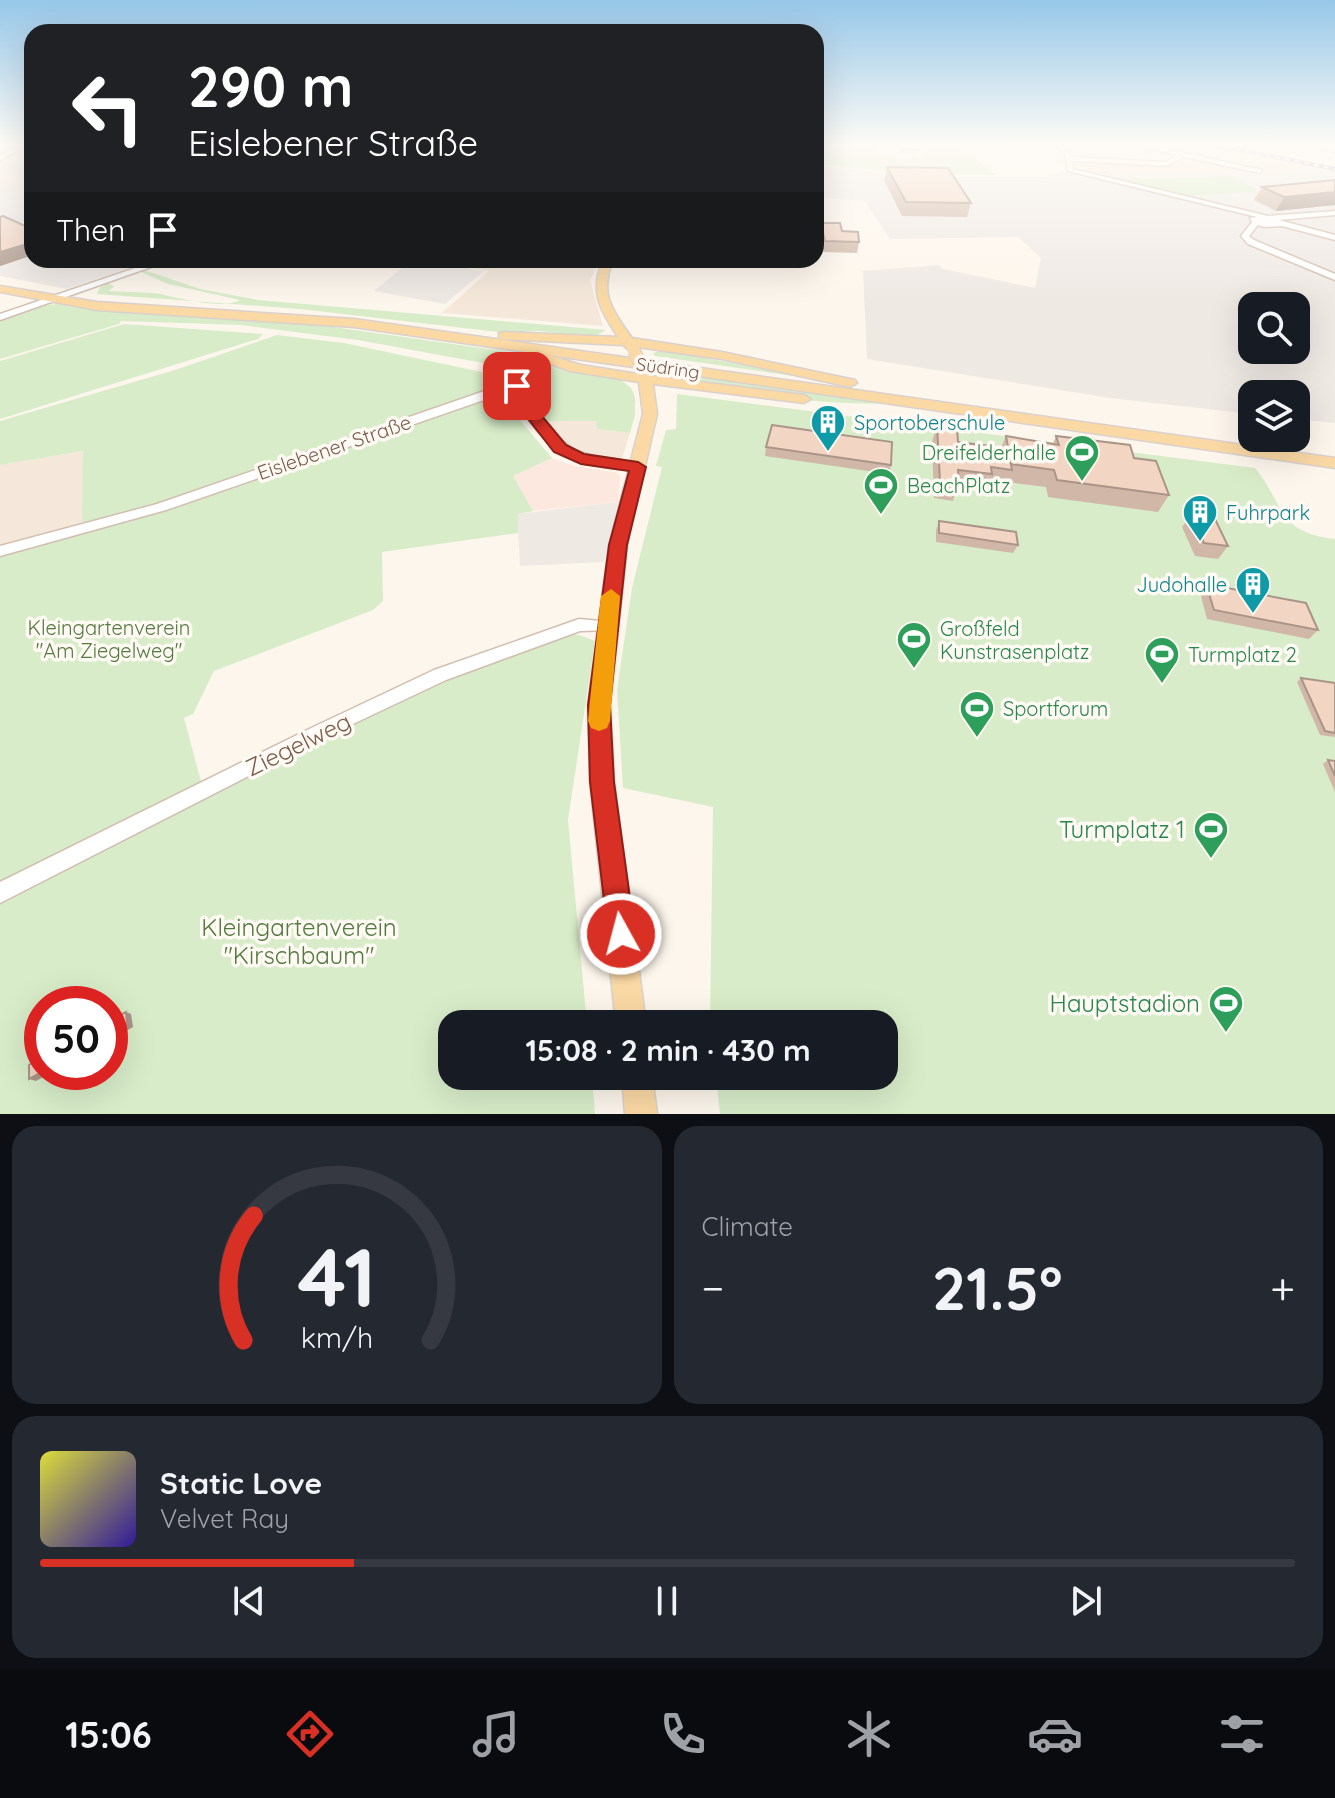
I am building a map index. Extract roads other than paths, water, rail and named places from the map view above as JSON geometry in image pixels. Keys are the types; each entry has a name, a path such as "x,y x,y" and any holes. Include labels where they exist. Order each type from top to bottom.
{"main road":[{"path":"604,268 600,289 604,307 632,347 645,375 650,414 622,524 606,626 599,737 629,1010"},
{"name":"Südring","path":"0,280 67,294 303,311 488,335 1335,454"},
{"name":"Südring","path":"0,289 97,306 323,319 1335,463"},
{"path":"488,335 543,335 721,357 884,391"},
{"path":"518,346 563,366 852,405 930,405"},
{"path":"638,1090 641,1114"}],"street":[{"path":"1182,197 1236,210 1259,222 1278,223 1335,238"},
{"path":"1278,223 1335,213"},
{"path":"1259,222 1245,236 1251,242 1335,277"},
{"path":"0,317 143,268"},
{"name":"Eislebener Straße","path":"0,551 161,507 503,388 517,386 519,398 552,440 568,454 638,467"},
{"name":"Ziegelweg","path":"0,893 313,735 440,675 579,625 606,626"}],"place":[{"name":"Sportoberschule","path":"828,453"},
{"name":"Dreifelderhalle","path":"1082,483"},
{"name":"BeachPlatz","path":"881,516"},
{"name":"Fuhrpark","path":"1200,543"},
{"name":"Judohalle","path":"1253,615"},
{"name":"Großfeld Kunstrasenplatz","path":"914,670"},
{"name":"Turmplatz 2","path":"1162,685"},
{"name":"Sportforum","path":"977,739"},
{"name":"Turmplatz 1","path":"1211,860"},
{"name":"Hauptstadion","path":"1226,1034"}],"park label":[{"name":"Kleingartenverein \"Am Ziegelweg\"","path":"109,638"},
{"name":"Kleingartenverein \"Kirschbaum\"","path":"299,941"}]}
